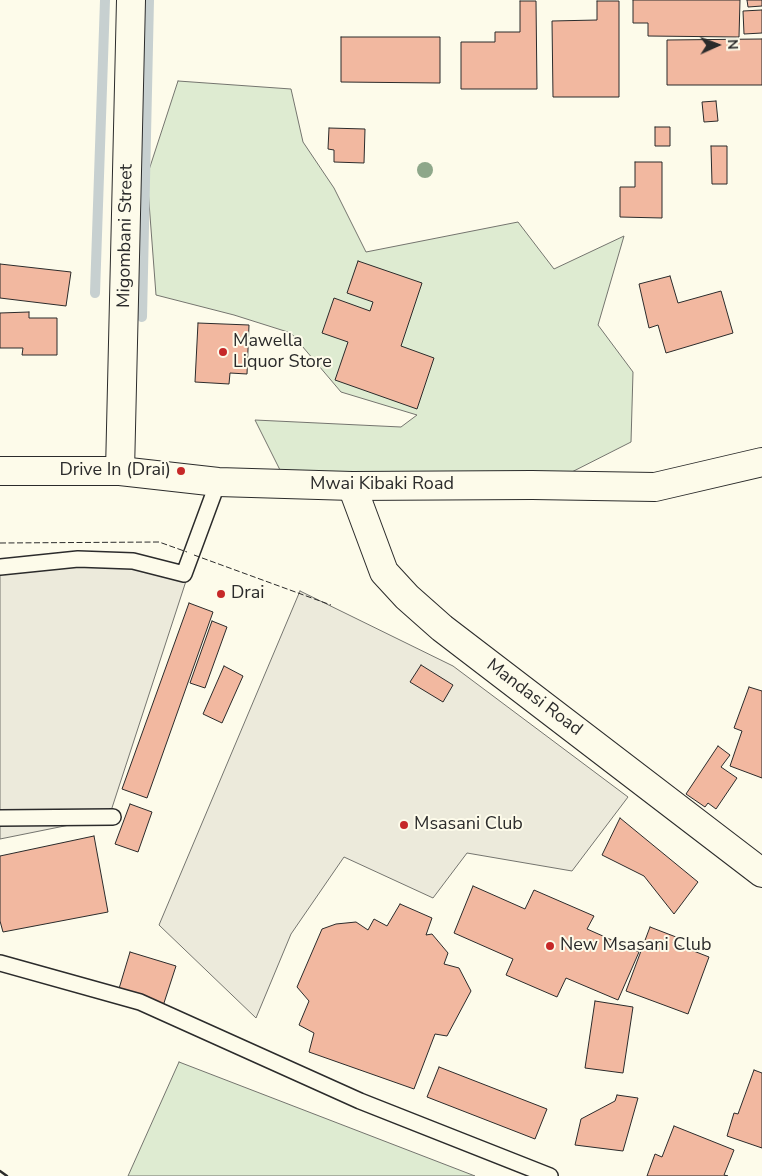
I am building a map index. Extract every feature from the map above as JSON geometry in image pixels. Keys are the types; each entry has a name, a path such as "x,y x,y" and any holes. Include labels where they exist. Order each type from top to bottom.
{"main road":[{"name":"Migombani Street","path":"120,471 131,0"},
{"name":"Mwai Kibaki Road","path":"0,471 120,471 218,482 352,486 532,485 655,487 762,462"},
{"name":"Mandasi Road","path":"352,486 384,572 407,597 442,628 660,792 762,873"}],"lane":[{"path":"0,567 78,559 133,562 184,574 218,482"},
{"path":"0,818 113,817"},
{"path":"0,963 140,1002 360,1101 550,1176"}],"green space":[{"path":"178,81 291,89 303,142 334,188 366,252 518,222 554,269 624,236 598,325 633,372 631,442 556,480 287,484 255,420 401,427 417,415 341,392 291,333 234,315 156,295 147,176"},
{"path":"179,1062 475,1176 128,1176"}],"shaded area":[{"path":"143,559 186,581 109,817 0,839 0,560"},
{"name":"Msasani Club","path":"300,591 453,666 628,797 572,871 467,853 433,898 344,857 291,934 256,1018 159,925"}],"building":[{"path":"633,0 740,0 739,37 648,36 648,23 633,23"},
{"path":"747,0 762,0 762,6 748,7"},
{"path":"520,1 536,1 537,89 461,89 461,42 495,42 495,32 520,32"},
{"path":"597,1 619,1 619,97 553,97 552,21 597,20"},
{"path":"762,10 762,33 744,34 743,11"},
{"path":"341,37 440,37 440,83 341,82"},
{"path":"762,39 762,85 667,85 667,40"},
{"path":"716,101 718,121 704,122 702,102"},
{"path":"655,127 670,127 670,146 655,146"},
{"path":"329,128 365,129 364,163 334,162 334,150 328,149"},
{"path":"711,146 727,146 727,184 712,184"},
{"path":"635,162 662,162 662,218 620,217 620,187 635,187"},
{"path":"358,261 422,283 401,346 434,358 417,409 335,380 348,342 322,333 334,298 370,311 373,302 347,293"},
{"path":"0,264 71,272 66,306 0,298"},
{"path":"670,276 678,303 721,291 733,333 666,353 658,325 649,328 639,284"},
{"path":"29,312 29,318 57,318 57,355 22,355 23,348 0,348 0,313"},
{"path":"198,323 249,325 247,374 230,373 229,384 195,382"},
{"path":"189,603 213,612 147,798 122,789"},
{"path":"212,621 227,627 205,688 190,683"},
{"path":"421,665 453,685 443,702 410,682"},
{"path":"224,666 243,676 222,723 203,714"},
{"path":"749,687 762,691 762,778 730,766 742,731 734,728"},
{"path":"718,746 730,755 721,767 737,778 716,809 708,803 705,807 686,794"},
{"path":"130,804 152,812 138,852 115,844"},
{"path":"620,818 698,882 674,914 644,876 602,855"},
{"path":"94,836 108,912 3,932 0,921 0,856"},
{"path":"473,886 525,909 534,890 594,916 587,929 639,952 618,1000 566,978 557,997 506,975 513,959 454,933"},
{"path":"400,904 432,918 426,935 432,934 448,953 444,964 459,968 471,991 447,1036 435,1034 414,1089 309,1052 314,1033 299,1025 309,1001 297,987 322,929 336,924 356,922 368,930 374,919 387,926"},
{"path":"650,927 676,937 673,943 709,957 688,1014 626,991"},
{"path":"130,952 176,966 163,1006 118,992"},
{"path":"595,1001 633,1007 623,1073 585,1068"},
{"path":"439,1067 547,1109 535,1139 427,1097"},
{"path":"754,1070 762,1073 762,1148 727,1136 734,1113 738,1114"},
{"path":"617,1095 638,1098 623,1151 575,1145 581,1119 615,1101"},
{"path":"674,1126 734,1150 724,1175 728,1176 647,1176 655,1154 662,1157"}],"waterway":[{"path":"95,293 105,0"},
{"path":"142,317 149,0"}],"fence":[{"path":"0,543 159,542 187,552"},
{"path":"194,555 331,605"}],"wall":[{"path":"0,1171 7,1176"}],"place":[{"name":"Mawella Liquor Store","path":"223,352"},
{"name":"Drive In (Drai)","path":"181,471"},
{"name":"Drai","path":"221,594"},
{"name":"Msasani Club","path":"404,825"},
{"name":"New Msasani Club","path":"550,946"}]}
